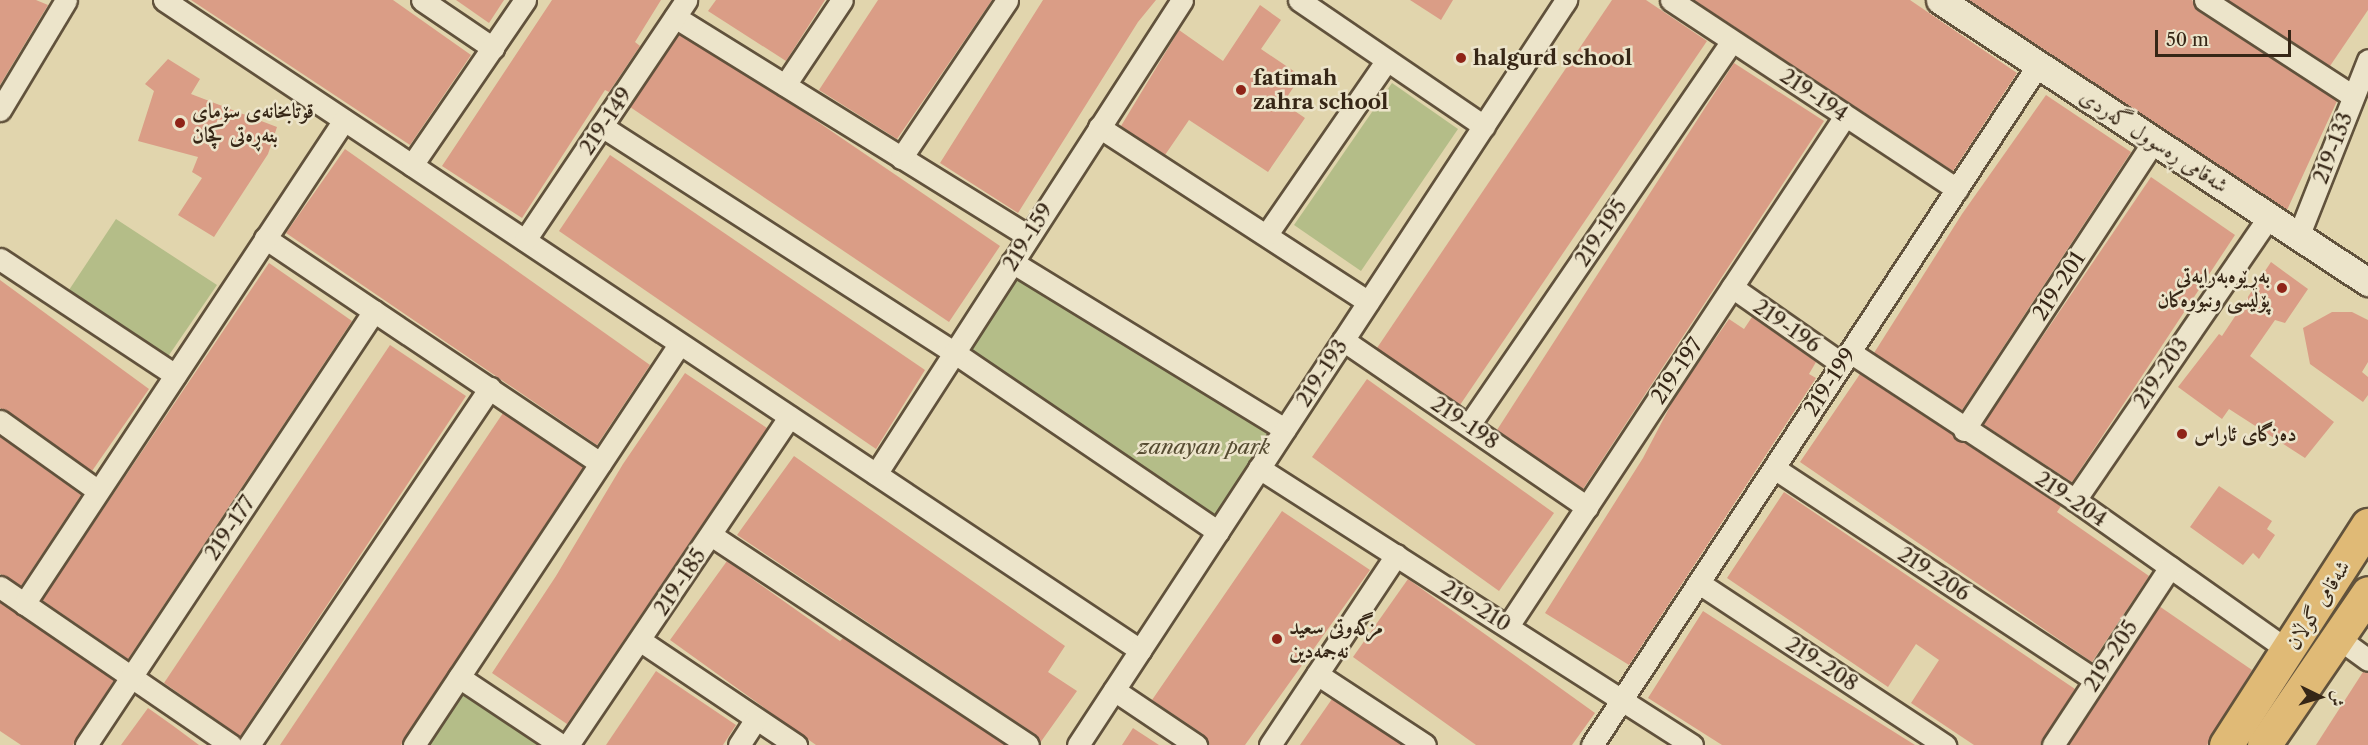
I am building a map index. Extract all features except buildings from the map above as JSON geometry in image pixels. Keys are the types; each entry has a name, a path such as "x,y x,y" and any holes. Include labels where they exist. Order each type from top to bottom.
{"main road":[{"name":"شەقامی گوڵان","path":"2226,745 2289,651 2368,525"},
{"name":"شەقامی گوڵان","path":"2264,745 2368,593"}],"street":[{"path":"0,110 66,0"},
{"path":"164,0 1140,650"},
{"path":"422,0 494,48"},
{"path":"412,165 525,0"},
{"path":"785,86 842,0"},
{"path":"901,158 1007,0"},
{"name":"219-159","path":"876,474 1182,0"},
{"path":"1299,0 1484,126"},
{"name":"219-193","path":"1078,745 1566,0"},
{"name":"219-194","path":"1671,0 1957,189"},
{"name":"شەقامی ڕەسوول گەردی","path":"1940,0 2368,282"},
{"path":"2205,0 2353,96"},
{"path":"681,9 785,86 1028,236"},
{"name":"219-149","path":"525,240 681,9"},
{"name":"219-195","path":"1469,425 1732,41"},
{"path":"1267,234 1387,60"},
{"name":"219-133","path":"2298,237 2368,60"},
{"name":"219-199","path":"1592,745 2038,65"},
{"name":"219-197","path":"1508,626 1845,116"},
{"path":"24,604 344,120"},
{"path":"603,126 955,352 1218,532"},
{"path":"1099,127 1267,234 1368,302"},
{"name":"219-201","path":"1964,430 2154,141"},
{"name":"219-203","path":"2075,500 2269,217"},
{"path":"265,237 600,463"},
{"path":"0,259 175,375"},
{"path":"1012,262 1285,429"},
{"name":"219-196","path":"1732,287 1846,358"},
{"name":"219-177","path":"86,745 374,311"},
{"name":"219-198","path":"1343,340 1587,507"},
{"path":"414,745 679,344"},
{"name":"219-204","path":"1846,358 2075,500 2289,651"},
{"path":"249,745 490,388"},
{"name":"219-185","path":"568,745 789,417"},
{"path":"0,421 98,491"},
{"name":"219-210","path":"1259,468 1692,745"},
{"name":"219-206","path":"1774,468 2095,680"},
{"path":"711,535 1028,745"},
{"path":"1270,745 1396,555"},
{"name":"219-205","path":"2053,745 2170,567"},
{"name":"219-208","path":"1699,583 1945,745"},
{"path":"0,587 231,745"},
{"path":"2338,638 2368,660"},
{"path":"640,641 796,745"},
{"path":"1317,674 1425,745"},
{"path":"459,677 561,745"},
{"path":"1114,690 1196,745"},
{"path":"739,745 756,719"}],"green space":[{"path":"1392,83 1458,129 1361,271 1294,225"},
{"path":"116,219 217,285 167,358 69,290"},
{"name":"zanayan park","path":"1014,272 1285,429 1220,528 965,353"},
{"path":"462,689 549,745 426,745"}],"place":[{"name":"halgurd school","path":"1461,58"},
{"name":"fatimah zahra school","path":"1241,90"},
{"name":"قوتابخانەی سۆمای بنەڕەتی کچان","path":"180,123"},
{"name":"بەڕێوەبەرایەتی پۆلیسی ونبووەکان","path":"2282,288"},
{"name":"دەزگای ئاراس","path":"2182,434"},
{"name":"مزگەوتی سعید نەجمەدین","path":"1277,639"}]}
